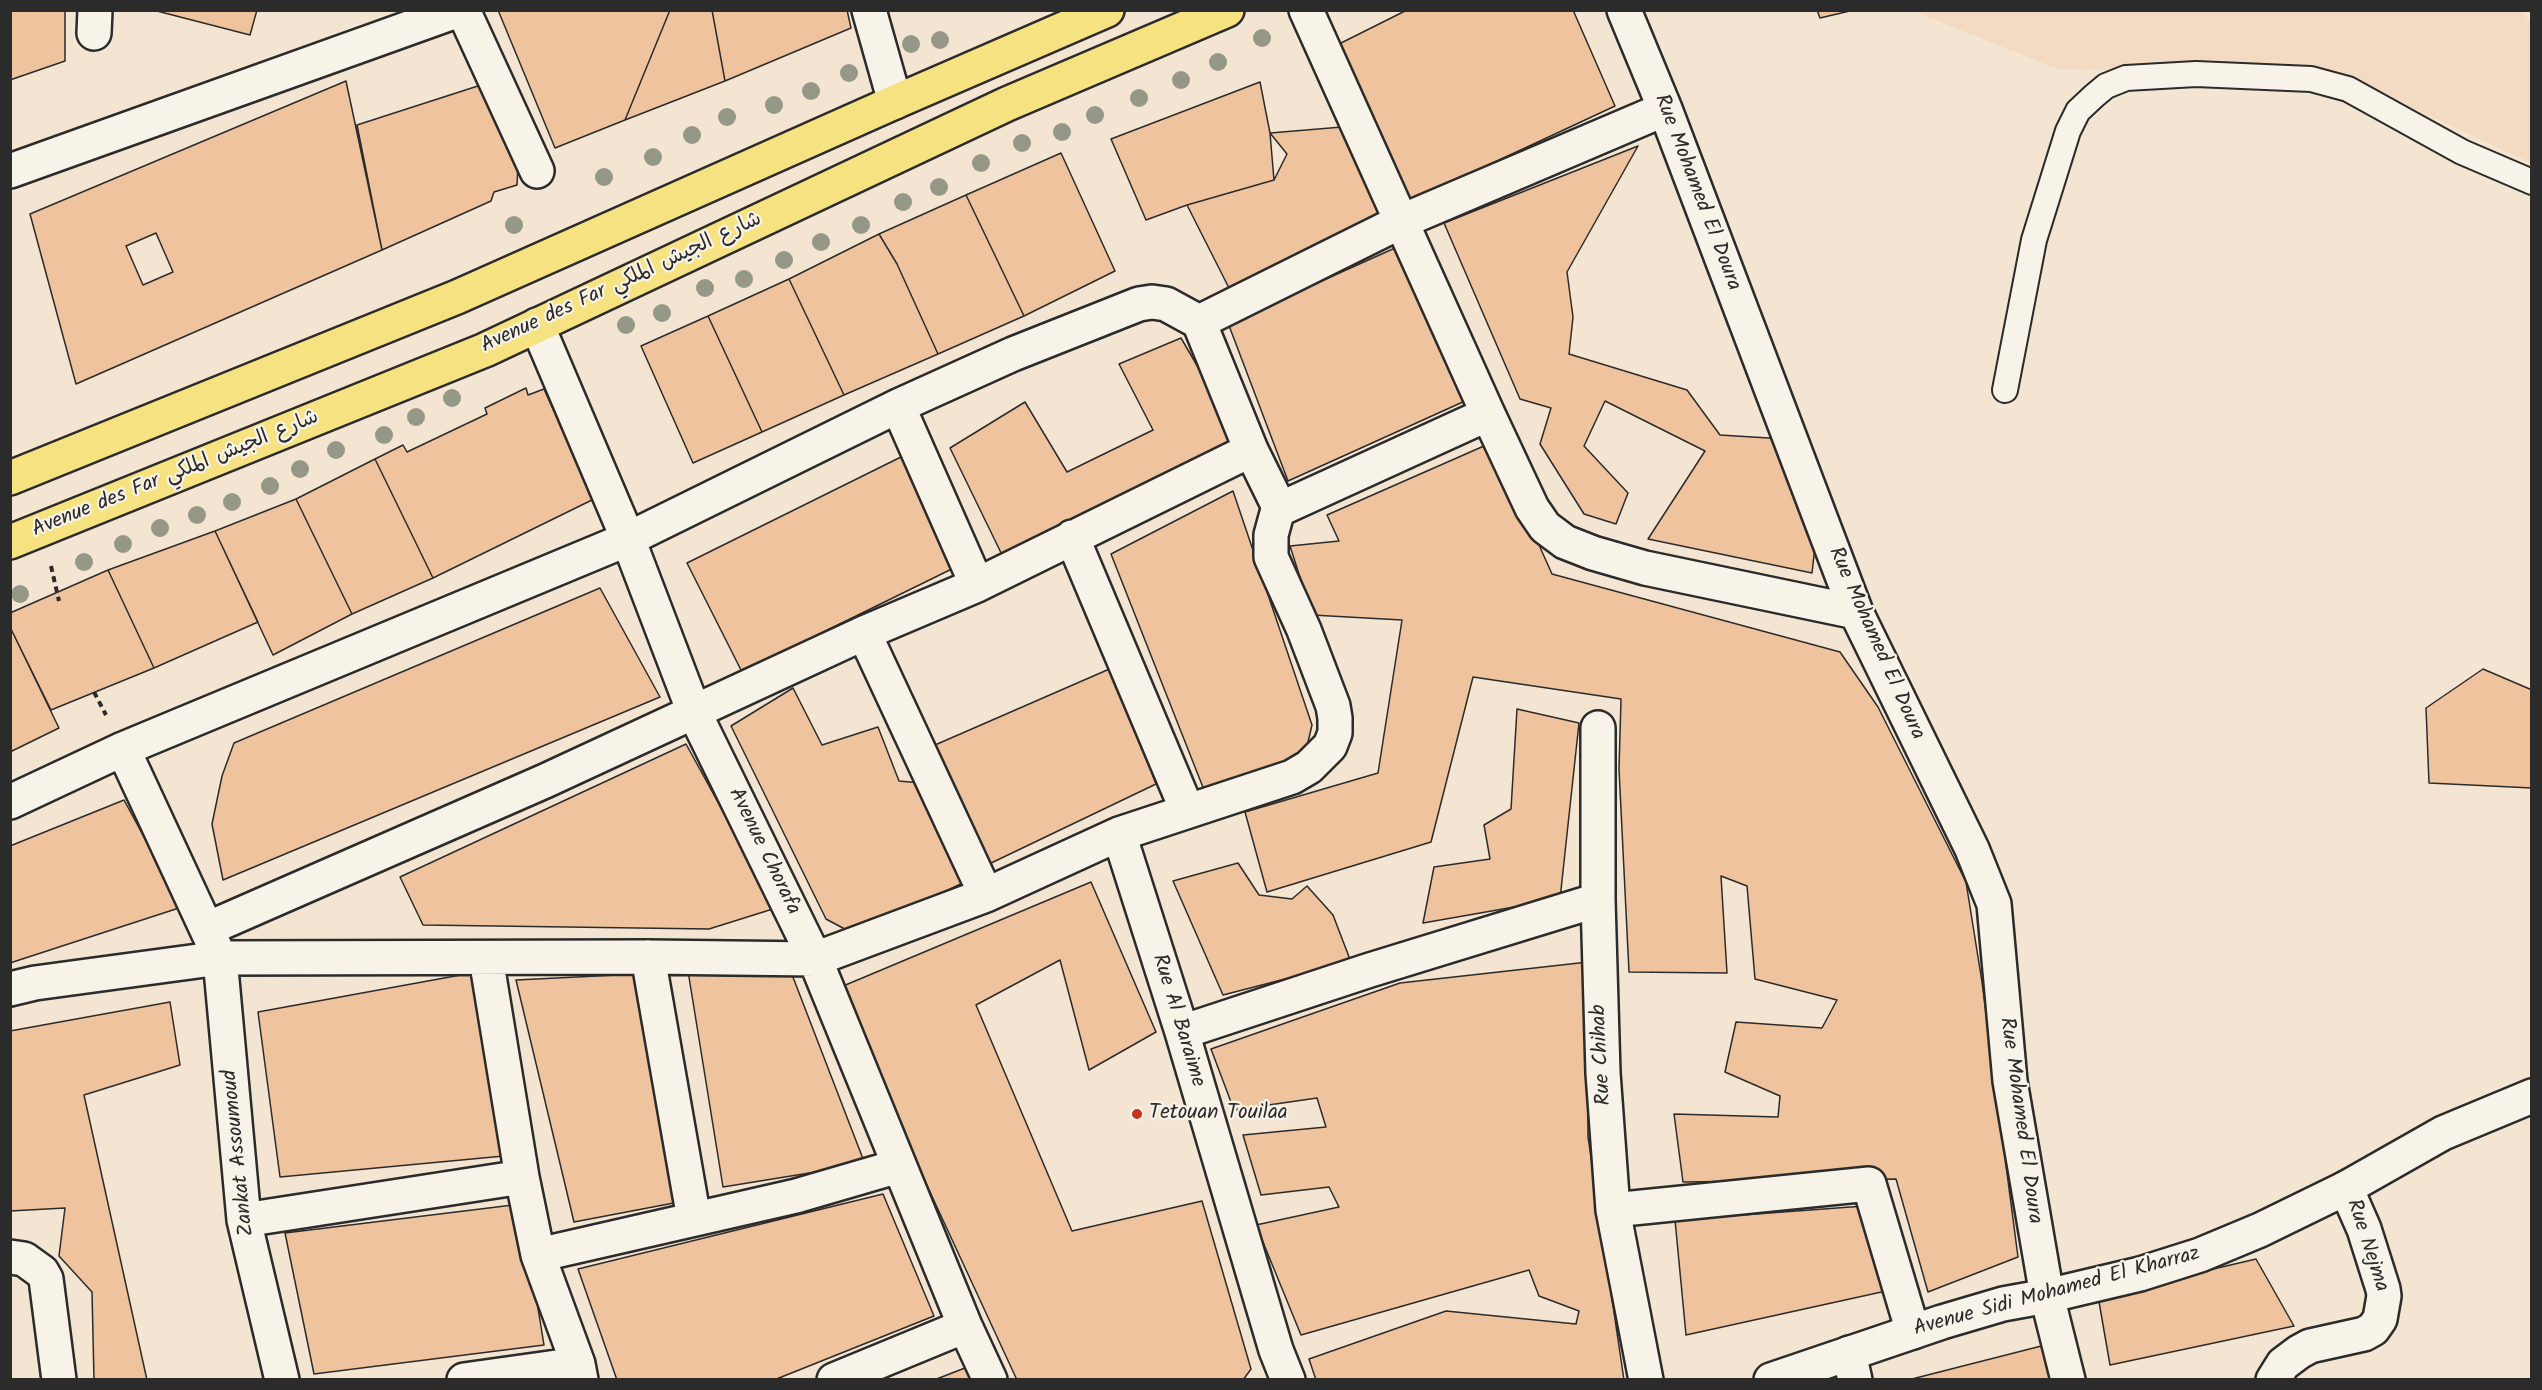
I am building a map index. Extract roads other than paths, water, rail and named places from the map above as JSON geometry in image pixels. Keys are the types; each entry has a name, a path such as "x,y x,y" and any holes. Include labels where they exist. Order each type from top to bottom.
{"main road":[{"path":"10,478 457,297 1107,10"},
{"name":"Avenue des Far شارع الجيش الملكي","path":"10,542 485,350 1007,104 1227,10"}],"street":[{"path":"10,171 461,10 537,171"},
{"path":"869,10 895,102"},
{"path":"1306,10 1488,414 1532,508 1545,527 1566,542 1593,553 1645,568 1856,612"},
{"name":"Rue Mohamed El Doura","path":"1624,10 1665,109 1856,612 1972,849 1994,904 2010,1082 2047,1296 2068,1380"},
{"path":"1199,322 1400,222 1665,109"},
{"path":"10,802 123,749 628,539 898,406 1013,354 1139,304 1152,302 1166,304 1199,322 1251,450 1280,509 1269,546 1272,558 1304,630 1333,706 1333,740 1323,756 1292,777 1119,834 986,895 815,959 220,958 35,983 10,989"},
{"name":"Avenue Chorafa","path":"537,325 628,539 694,712 815,959 965,1326 990,1380"},
{"path":"898,406 977,585"},
{"path":"1280,509 1488,414"},
{"path":"207,929 545,781 864,633 977,585 1251,450"},
{"path":"1072,537 1187,810"},
{"path":"864,633 986,895"},
{"name":"Rue Chihab","path":"1598,728 1598,900 1603,1073 1613,1210 1647,1380"},
{"name":"Zankat Assoumoud","path":"123,749 220,958 244,1220 282,1380"},
{"name":"Rue Al Baraime","path":"1119,834 1182,1032 1276,1350 1288,1380"},
{"path":"1182,1032 1370,970 1598,900"},
{"path":"648,957 694,1219"},
{"path":"464,1380 580,1372 538,1255 522,1177 486,958"},
{"name":"Avenue Sidi Mohamed El Kharraz","path":"1771,1380 1852,1366 1913,1332 2003,1304 2140,1274 2200,1255 2260,1230 2346,1188 2443,1133 2532,1096"},
{"path":"538,1255 796,1196 899,1166"},
{"path":"244,1220 522,1177"},
{"path":"1613,1210 1869,1184 1913,1332"},
{"name":"Rue Nejma","path":"2273,1380 2283,1364 2299,1352 2310,1346 2364,1334 2373,1329 2380,1319 2383,1288 2364,1228 2346,1188"},
{"path":"10,1257 24,1259 42,1272 46,1279 55,1379"},
{"path":"834,1380 965,1326"}],"lane":[{"path":"2005,390 2034,240 2068,131 2078,111 2094,96 2106,86 2126,78 2196,74 2311,79 2348,89 2462,152 2532,182"}],"place":[{"name":"Tetouan Touilaa","path":"1137,1114"}]}
